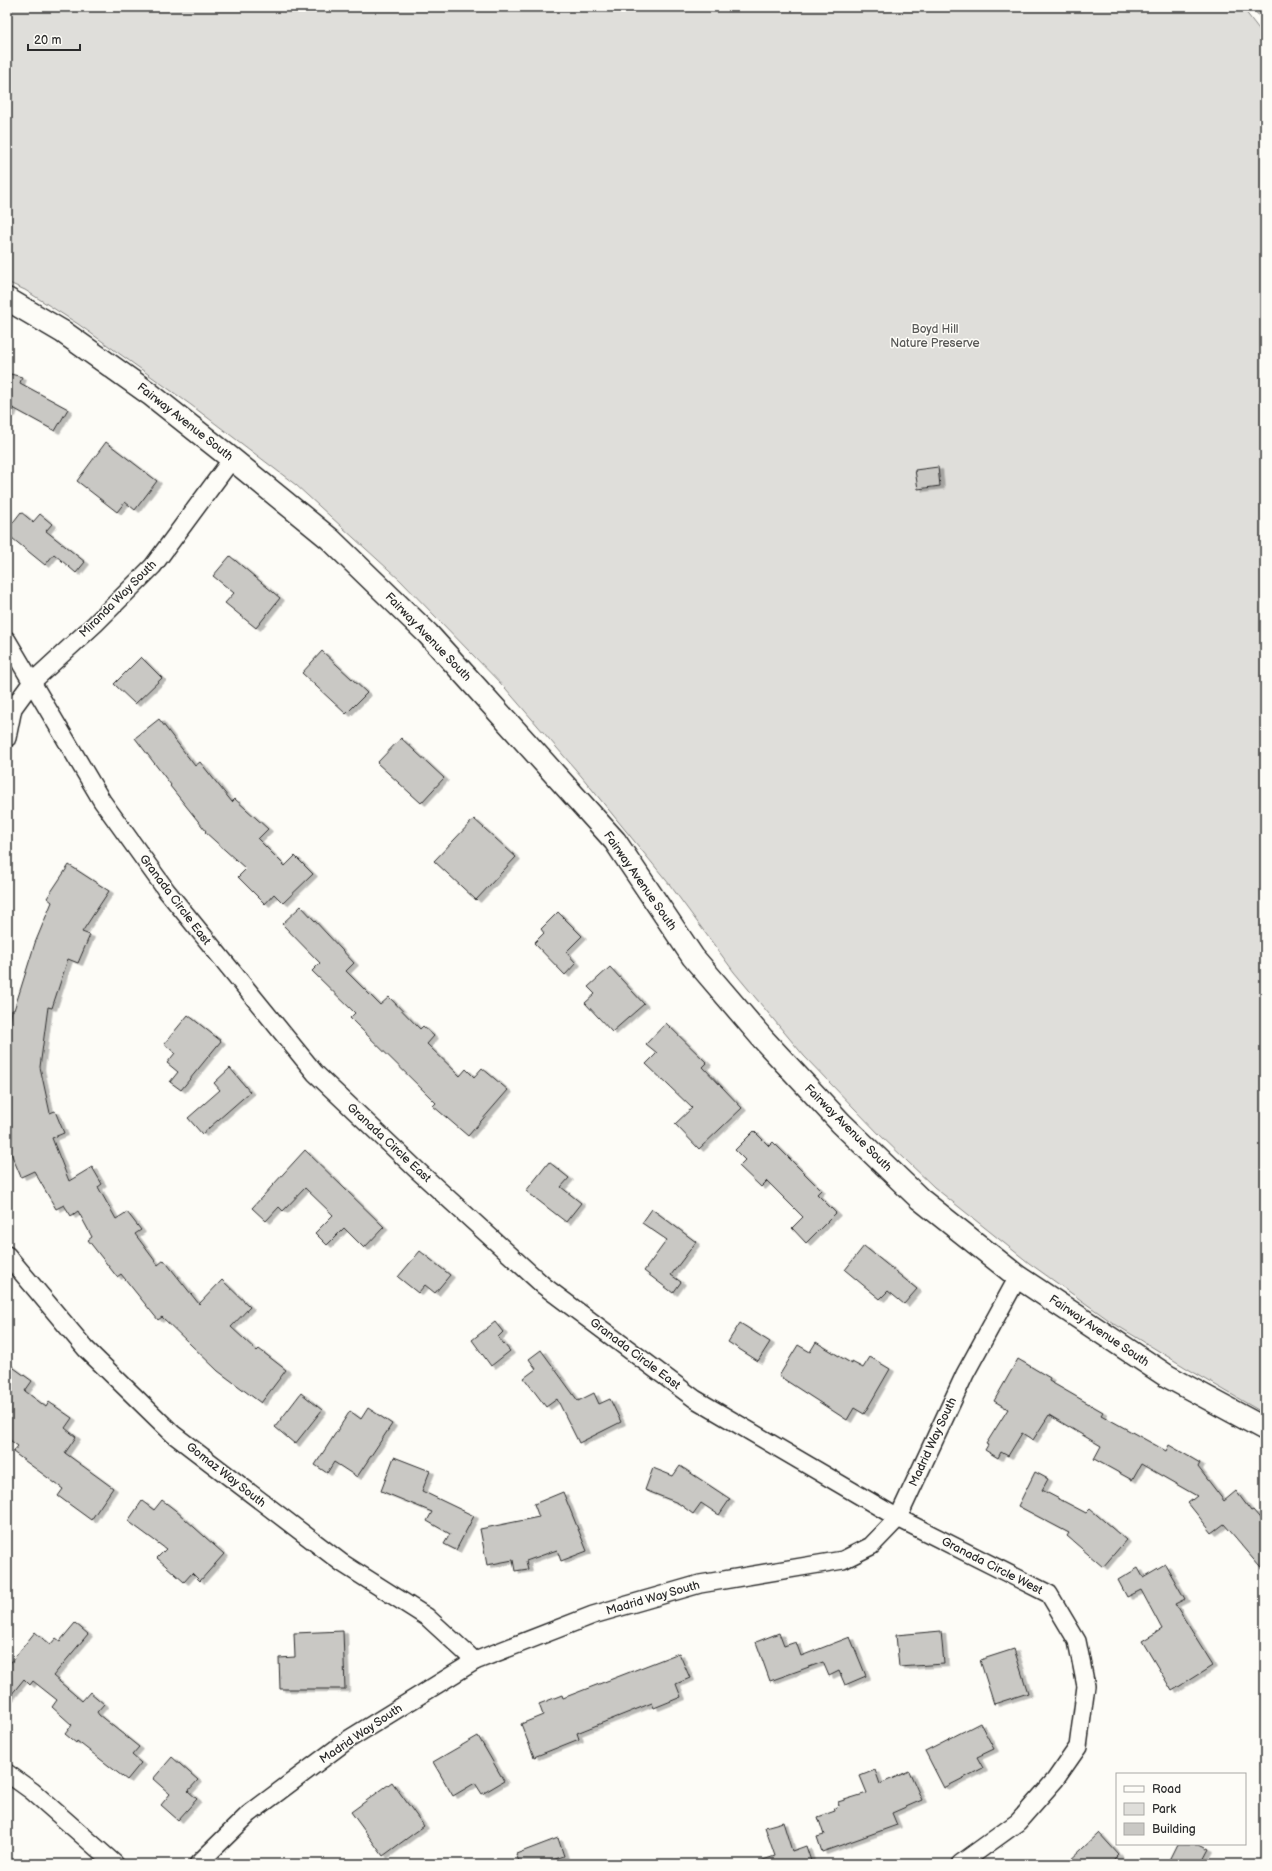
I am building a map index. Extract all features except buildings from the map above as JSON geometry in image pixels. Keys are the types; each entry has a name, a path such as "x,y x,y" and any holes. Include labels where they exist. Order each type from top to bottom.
{"street":[{"name":"Fairway Avenue South","path":"7,299 62,332 150,394 232,459 330,540 428,634 615,841 694,957 763,1039 841,1123 920,1198 1018,1277 1167,1376 1265,1429"},
{"name":"Miranda Way South","path":"7,738 13,708 32,682 95,624 153,566 232,459"},
{"name":"Granada Circle East","path":"7,640 102,801 166,890 315,1073 544,1286 696,1399 898,1518"},
{"name":"Gomaz Way South","path":"7,1255 86,1350 173,1434 342,1563 427,1617 475,1661"},
{"name":"Madrid Way South","path":"198,1864 249,1814 349,1740 475,1661 593,1615 700,1584 843,1560 871,1546 898,1518 965,1374 1018,1277"},
{"name":"Granada Circle West","path":"898,1518 1049,1594 1077,1640 1086,1686 1078,1748 1056,1780 1018,1822 960,1864"},
{"path":"7,1773 32,1791 115,1864"}],"green space":[{"name":"Boyd Hill Nature Preserve","path":"7,7 1242,7 1265,37 1265,1414 1113,1323 1029,1263 934,1187 880,1135 804,1056 734,972 670,885 582,777 506,689 400,580 296,485 191,405 78,324 25,290 7,282"},
{"path":"1252,7 1265,7 1265,24"}]}
